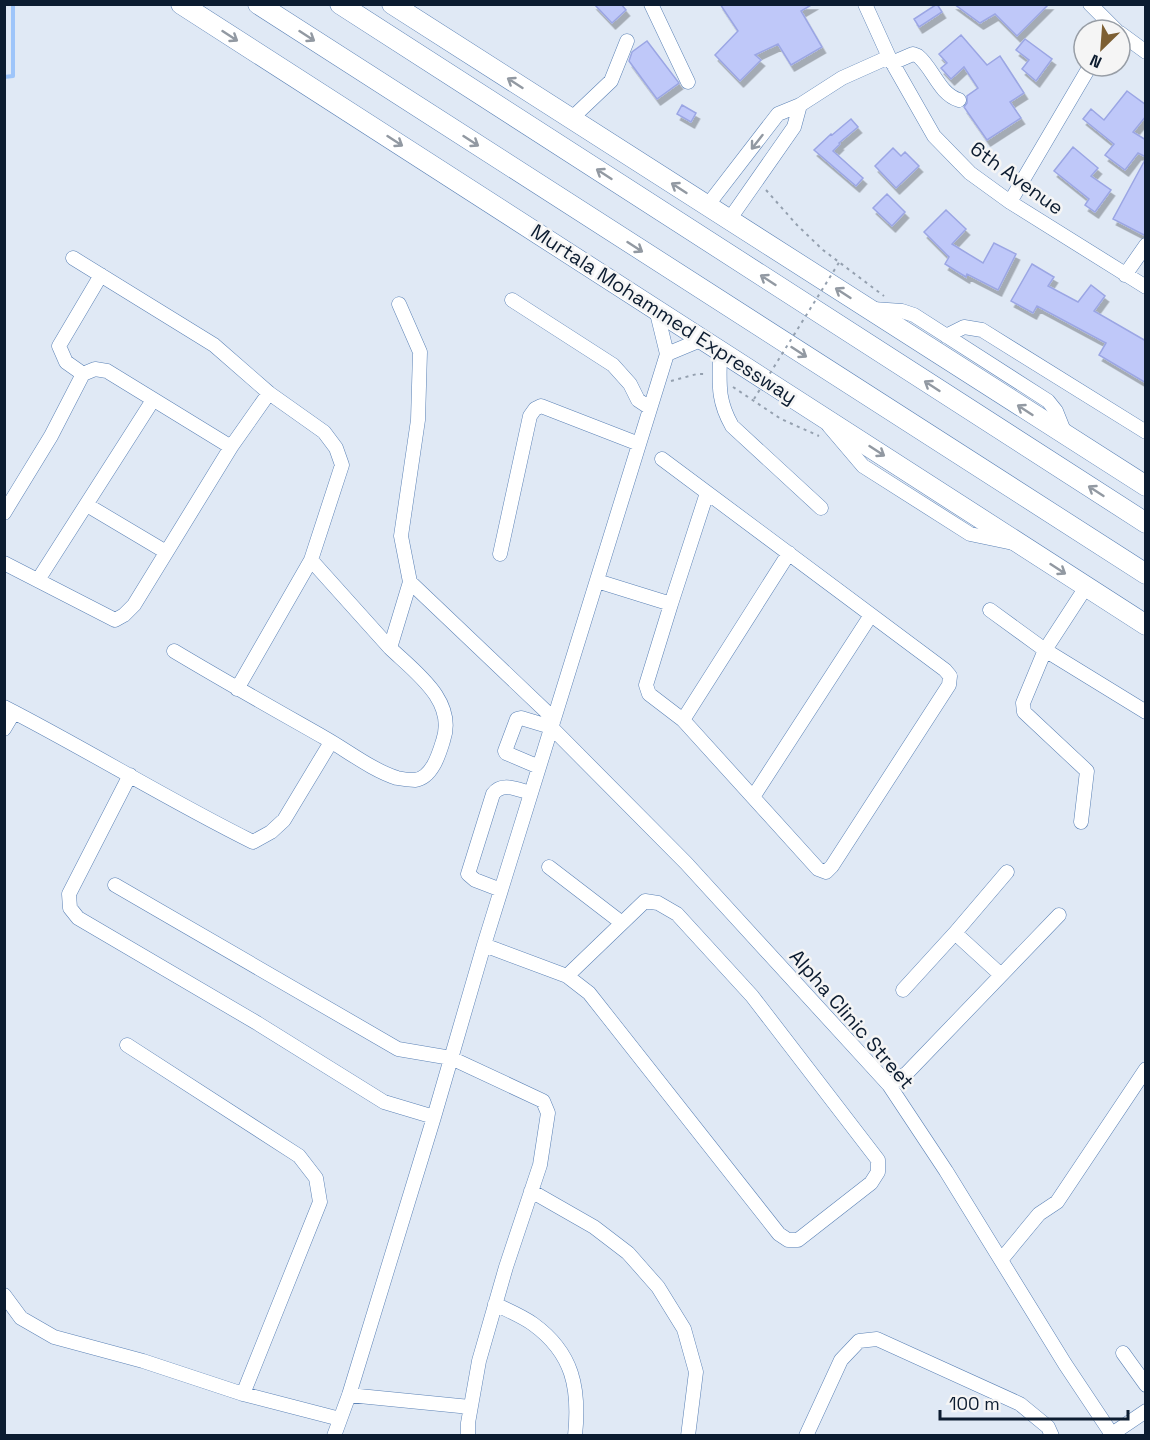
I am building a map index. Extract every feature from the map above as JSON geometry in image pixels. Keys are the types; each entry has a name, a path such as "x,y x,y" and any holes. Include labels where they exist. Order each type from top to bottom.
{"highway":[{"name":"Murtala Mohammed Expressway","path":"181,4 1146,625"},
{"name":"Murtala Mohammed Expressway","path":"258,4 1146,574"},
{"path":"340,4 1146,523"},
{"path":"392,4 1146,486"}],"street":[{"path":"651,4 688,82"},
{"name":"6th Avenue","path":"865,4 891,60 934,136 970,173 1010,202 1146,287"},
{"path":"1090,4 1103,18"},
{"path":"571,119 611,81 627,41"},
{"path":"1132,42 1146,52"},
{"path":"707,206 778,114 800,105 842,78 913,54 918,56 951,98 959,99"},
{"path":"1010,202 1083,78"},
{"path":"729,220 794,127 800,105"},
{"path":"1125,275 1146,245"},
{"path":"73,258 214,345 269,393 324,432 336,448 342,465 311,560 237,689"},
{"path":"83,374 66,362 58,346 101,275"},
{"path":"512,300 613,365 630,384 638,400 650,408"},
{"path":"390,648 410,582 401,536 418,420 420,352 399,304"},
{"path":"334,1436 349,1395 484,945 667,354 657,309"},
{"path":"867,309 902,311 914,315 1048,401 1056,411 1066,436"},
{"path":"946,336 964,327 982,330 1146,432"},
{"path":"667,354 703,339"},
{"path":"720,350 720,399 723,411 732,426 821,508"},
{"path":"4,513 51,436 83,374 95,369 107,371 231,447"},
{"path":"4,563 115,621 134,605 231,447 269,393"},
{"path":"38,580 153,400"},
{"path":"500,554 530,416 534,409 541,406 639,444"},
{"path":"662,459 950,676 949,685 826,872 818,868 683,720 649,694 646,685 707,493"},
{"path":"87,506 166,552"},
{"path":"683,720 789,553"},
{"path":"174,651 237,689 398,778 417,780 430,771 446,732 444,712 436,694 390,648 311,560"},
{"path":"597,581 671,604"},
{"name":"Alpha Clinic Street","path":"410,582 553,723 686,863 889,1085 946,1171 1065,1364 1112,1435"},
{"path":"1082,822 1087,771 1024,712 1023,703 1046,650 1086,587"},
{"path":"990,610 1046,650 1146,712"},
{"path":"753,797 872,615"},
{"path":"4,729 9,709 196,814 253,842 272,832 285,820 331,742"},
{"path":"539,767 505,751 517,719 553,723"},
{"path":"130,775 69,894 70,908 78,918 257,1023 384,1102 434,1117"},
{"path":"501,890 470,877 468,874 471,862 493,794 497,789 502,786 531,793"},
{"path":"549,867 622,923"},
{"path":"903,990 1007,872"},
{"path":"116,885 398,1049 451,1058 543,1101 548,1113 540,1164 479,1361 470,1407 468,1436"},
{"path":"484,945 567,976 589,993 779,1234 788,1240 798,1240 871,1183 878,1172 878,1160 752,996 677,914 658,903 645,901 567,976"},
{"path":"889,1085 907,1073 1059,915"},
{"path":"955,933 1001,975"},
{"path":"127,1045 299,1156 316,1178 320,1202 243,1394"},
{"path":"1001,1260 1039,1214 1057,1202 1145,1070"},
{"path":"531,1191 594,1227 628,1253 658,1287 684,1329 696,1372 688,1436"},
{"path":"4,1295 21,1318 54,1337 143,1361 243,1394 340,1419"},
{"path":"495,1304 531,1323 550,1339 567,1363 576,1389 575,1436"},
{"path":"806,1436 841,1360 859,1341 877,1339 1020,1404 1048,1427 1052,1436"},
{"path":"1123,1353 1146,1385"},
{"path":"349,1395 470,1407"},
{"path":"1112,1435 1146,1410"}],"path":[{"path":"757,180 823,250 867,282"},
{"path":"754,399 840,261"},
{"path":"658,383 697,374 709,375 754,399 781,419 826,440"}],"building":[{"path":"594,4 621,4 626,10 612,23"},
{"path":"720,4 813,4 801,11 822,47 791,65 778,44 755,55 761,60 740,81 715,55 738,31"},
{"path":"937,4 942,12 919,27 914,19"},
{"path":"954,4 1049,4 1017,36 995,14 980,23"},
{"path":"961,35 987,65 1000,56 1024,93 1010,102 1021,118 987,140 964,107 967,103 967,96 978,88 964,67 951,79 941,68 947,63 939,54"},
{"path":"1025,39 1052,59 1036,81 1022,69 1029,60 1016,50"},
{"path":"647,41 679,83 657,99 629,61 632,52"},
{"path":"1127,91 1146,105 1146,116 1133,132 1146,140 1146,157 1138,153 1125,170 1105,155 1114,144 1083,119 1091,109 1104,120"},
{"path":"682,105 696,113 691,122 677,114"},
{"path":"851,119 858,127 833,151 863,178 856,186 814,150"},
{"path":"1073,147 1098,168 1091,176 1111,190 1095,212 1085,205 1089,199 1054,171"},
{"path":"893,148 901,156 905,152 919,166 896,188 875,166"},
{"path":"1146,158 1146,236 1113,219"},
{"path":"887,194 905,212 892,226 873,208"},
{"path":"946,210 966,229 952,244 983,263 994,243 1016,254 998,290 967,274 966,277 945,264 949,257 924,232"},
{"path":"1032,264 1054,277 1048,286 1078,302 1091,285 1105,296 1094,311 1146,341 1146,383 1099,355 1106,343 1037,306 1033,313 1011,301"}],"waterway":[{"path":"4,77 13,76 13,4"}]}
